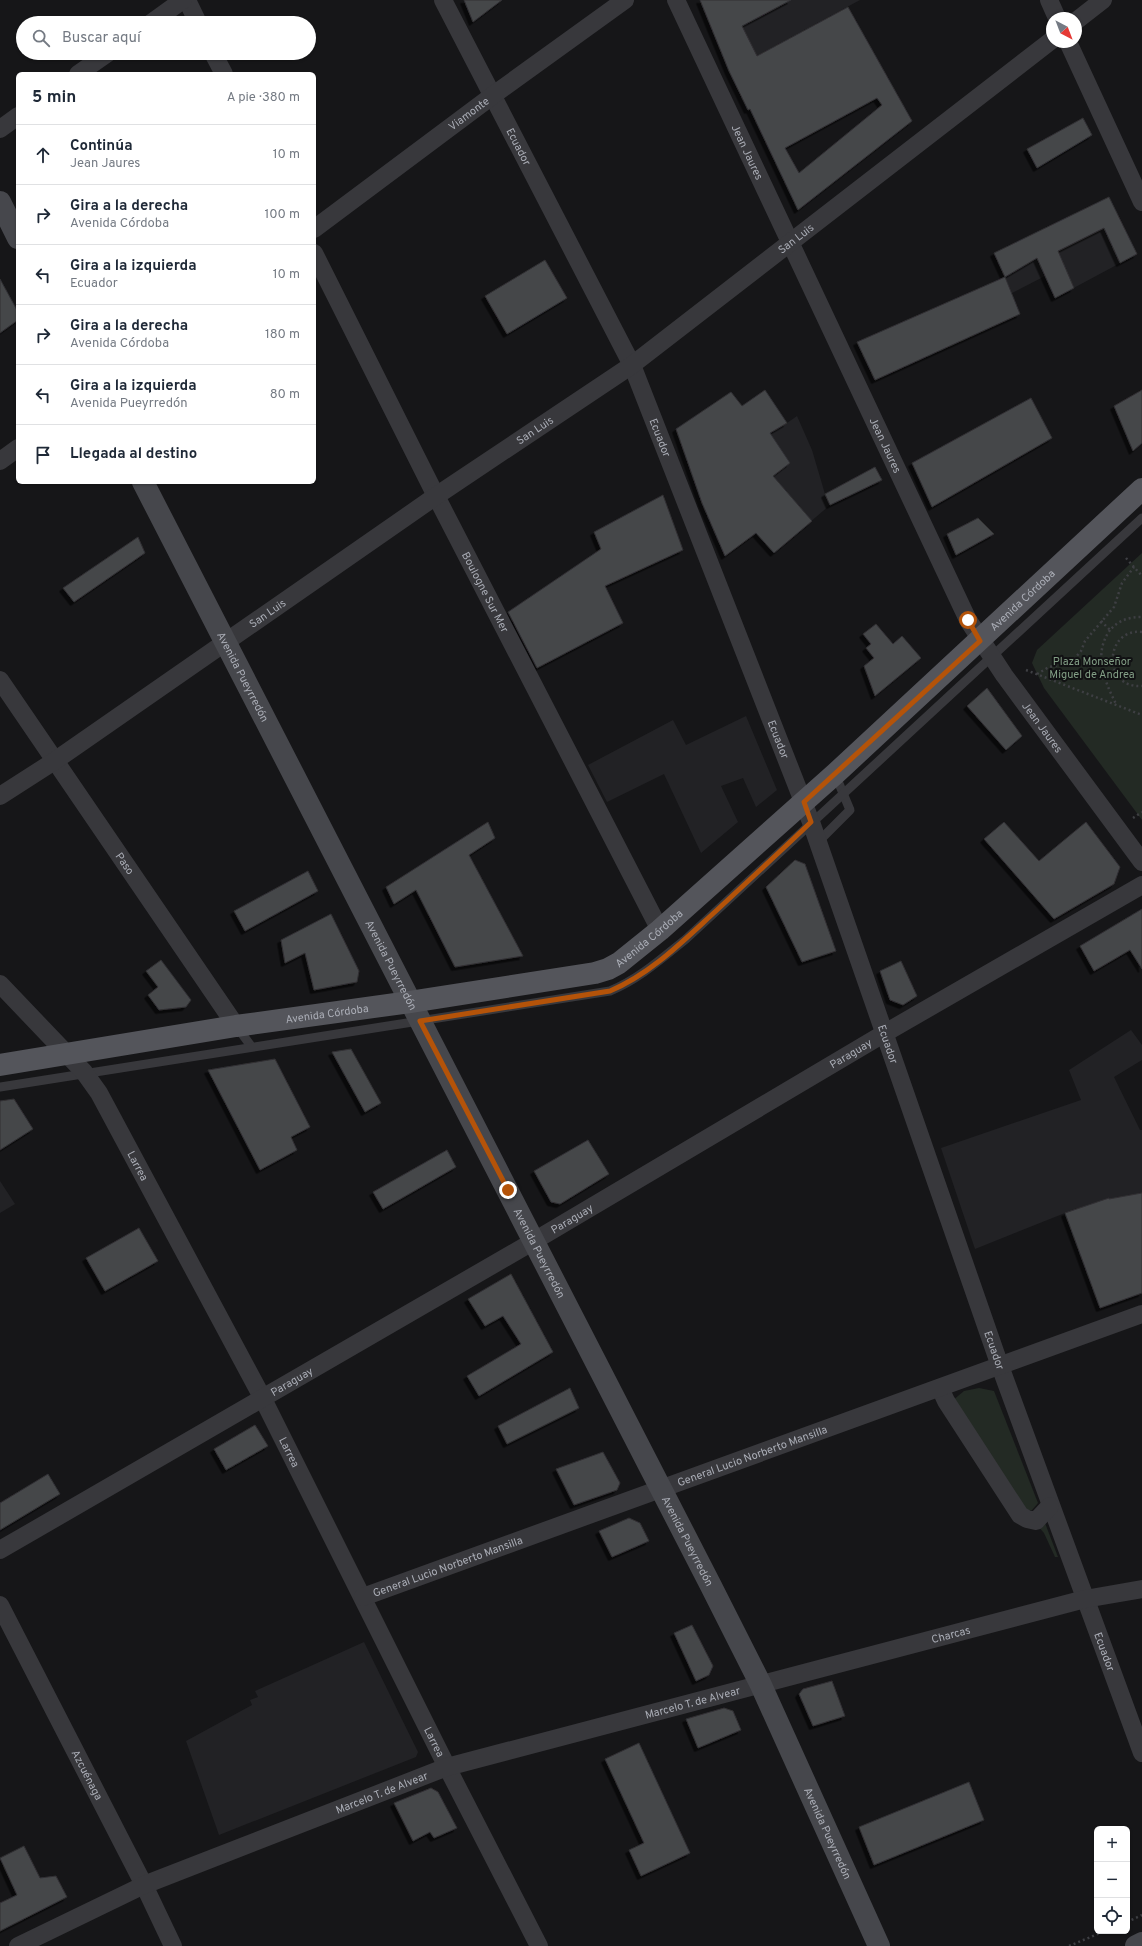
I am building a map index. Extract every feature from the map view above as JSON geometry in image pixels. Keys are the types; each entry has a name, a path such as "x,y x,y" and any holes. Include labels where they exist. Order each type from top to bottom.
{"main road":[{"path":"0,202 16,234"},
{"name":"Avenida Pueyrredón","path":"144,484 760,1683 879,1946"},
{"name":"Avenida Córdoba","path":"0,1065 236,1026 410,1002 595,973 608,969 619,963 807,812 986,649 1142,490"},
{"path":"1136,1946 1142,1944"}],"street":[{"path":"161,16 183,0"},
{"path":"187,0 195,16"},
{"name":"Ecuador","path":"443,0 632,365 807,812 1000,1366 1050,1506 1142,1753"},
{"name":"Viamonte","path":"316,228 492,96 625,0"},
{"name":"Jean Jaures","path":"676,0 965,613 986,649 1142,862"},
{"path":"1049,0 1054,12"},
{"path":"1082,16 1103,0"},
{"name":"San Luis","path":"0,796 56,760 436,496 632,365 1046,45"},
{"path":"1071,48 1142,202"},
{"path":"81,72 98,60"},
{"path":"217,60 223,72"},
{"path":"0,129 16,117"},
{"name":"Boulogne Sur Mer","path":"316,257 436,496 660,930"},
{"path":"0,462 16,450"},
{"name":"Paso","path":"0,680 236,1026"},
{"name":"Paraguay","path":"0,1550 534,1241 885,1033 1142,885"},
{"name":"Larrea","path":"0,984 84,1072 99,1092 262,1398 447,1767 539,1946"},
{"name":"General Lucio Norberto Mansilla","path":"363,1597 1142,1314"},
{"path":"940,1388 946,1401 1020,1515 1027,1519 1036,1521 1050,1506"},
{"name":"Charcas","path":"760,1683 1085,1599 1142,1590"},
{"name":"Azcuénaga","path":"0,1605 144,1885 173,1946"},
{"name":"Marcelo T. de Alvear","path":"18,1946 144,1885 447,1767 760,1683"}],"lane":[{"name":"Avenida Córdoba","path":"986,649 1142,518"},
{"path":"818,842 850,810 839,783"},
{"name":"Avenida Córdoba","path":"0,1087 84,1072 610,991 627,984 643,974 686,939 807,812"},
{"name":"Paso","path":"236,1026 251,1046"}],"path":[{"path":"1126,558 1142,576"},
{"path":"1037,674 1049,666 1061,665 1075,658 1101,621 1114,607 1122,583 1134,567"},
{"path":"1116,705 1108,687 1100,662 1104,639 1117,623 1127,618 1142,617"},
{"path":"1101,621 1110,630"},
{"path":"1142,632 1130,633 1122,638 1112,653 1112,662 1115,671 1120,678 1128,684 1142,686"},
{"path":"1026,670 1142,715"},
{"path":"1133,818 1142,812"},
{"path":"1130,1921 1142,1915"},
{"path":"1069,1946 1098,1934"}],"shaded area":[{"path":"729,0 860,0 729,71 705,13"},
{"path":"1109,197 1137,254 1055,298 1045,276 1012,293 994,253"},
{"path":"765,390 787,423 797,416 812,450 825,494 830,505 774,553 756,533 725,556 711,524 780,450 702,503 689,468 757,418 748,403"},
{"path":"746,716 777,790 756,807 743,778 721,786 738,822 701,853 664,774 607,802 588,765 673,720 686,745"},
{"path":"1131,1030 1142,1045 1142,1060 1114,1077 1140,1130 1142,1130 1142,1293 1100,1308 1065,1213 975,1249 941,1148 1081,1100 1069,1070"},
{"path":"0,1181 15,1204 0,1213"},
{"path":"364,1642 418,1752 416,1757 219,1835 186,1741 252,1705 250,1700 258,1697 255,1691"}],"green space":[{"name":"Plaza Monseñor Miguel de Andrea","path":"1142,553 1142,820 1044,688 1032,663 1037,650"},
{"path":"979,1388 994,1391 1038,1503 1032,1510 1025,1511 952,1401 964,1391"},
{"path":"1045,1523 1058,1557 1055,1557 1044,1533 1037,1525"}],"building":[{"path":"464,0 502,0 473,22"},
{"path":"700,0 791,0 742,26 757,56 848,7 912,121 798,210 750,109 748,110 729,71","holes":["877,98 882,105 799,173 785,148"]},
{"path":"1083,118 1092,135 1037,168 1027,149"},
{"path":"1109,197 1137,254 1120,263 1104,228 1058,251 1074,288 1055,298 1037,258 1005,277 994,253"},
{"path":"545,260 567,298 507,334 485,296"},
{"path":"1005,277 1020,314 875,380 857,342"},
{"path":"0,279 16,308 16,321 0,333"},
{"path":"765,390 787,423 770,433 790,463 773,476 812,521 774,553 756,533 725,556 702,503 676,429 731,392 742,406"},
{"path":"1142,390 1142,443 1133,451 1114,406"},
{"path":"1031,398 1052,438 932,507 912,463"},
{"path":"875,467 882,480 830,505 825,494"},
{"path":"663,495 683,550 605,586 623,623 537,668 508,612 601,549 594,532"},
{"path":"978,518 994,534 956,555 947,534"},
{"path":"138,537 145,553 74,602 63,588"},
{"path":"876,624 893,644 902,636 921,658 875,696 864,666 874,658 866,648 871,644 863,634"},
{"path":"987,688 1022,736 1006,750 967,706"},
{"path":"488,822 495,838 469,855 523,956 455,967 416,890 394,904 386,887"},
{"path":"1004,822 1039,861 1086,822 1120,867 1114,884 1054,919 984,839"},
{"path":"795,860 805,864 836,951 802,962 766,887"},
{"path":"308,871 318,891 245,931 234,911"},
{"path":"1142,909 1142,969 1130,950 1094,971 1080,946"},
{"path":"331,914 359,971 357,982 314,990 305,953 285,963 281,940"},
{"path":"161,960 191,1000 186,1007 159,1010 148,995 158,987 146,971"},
{"path":"901,961 917,996 903,1005 890,1000 880,971"},
{"path":"351,1049 381,1103 365,1112 332,1052"},
{"path":"275,1059 310,1127 291,1137 297,1150 260,1170 208,1070"},
{"path":"14,1099 33,1129 0,1150 0,1101"},
{"path":"588,1140 609,1174 560,1204 551,1202 534,1171"},
{"path":"447,1150 456,1167 383,1209 373,1192"},
{"path":"1142,1193 1142,1293 1100,1308 1065,1213 1109,1198"},
{"path":"139,1228 158,1261 105,1291 86,1258"},
{"path":"511,1274 553,1352 479,1396 467,1376 521,1344 503,1316 485,1326 468,1299"},
{"path":"570,1388 579,1408 507,1444 498,1426"},
{"path":"255,1425 268,1446 226,1470 214,1449"},
{"path":"603,1452 620,1483 617,1490 574,1505 556,1469"},
{"path":"48,1474 60,1494 0,1530 0,1503"},
{"path":"629,1518 640,1523 649,1541 612,1557 599,1531"},
{"path":"692,1625 713,1666 709,1675 696,1681 674,1633"},
{"path":"832,1681 845,1716 813,1726 799,1694 803,1689"},
{"path":"724,1708 733,1711 741,1730 698,1748 686,1719"},
{"path":"639,1743 690,1853 641,1876 629,1850 644,1843 605,1759"},
{"path":"969,1782 984,1820 874,1865 859,1827"},
{"path":"431,1788 438,1792 457,1828 434,1838 430,1832 413,1841 394,1803"},
{"path":"24,1846 40,1878 56,1876 67,1897 0,1931 0,1903 17,1895 0,1858"}],"route":[{"path":"508,1190 420,1021 505,1006 610,991 627,984 643,974 686,939 811,822 804,802 980,641 968,620"}]}
